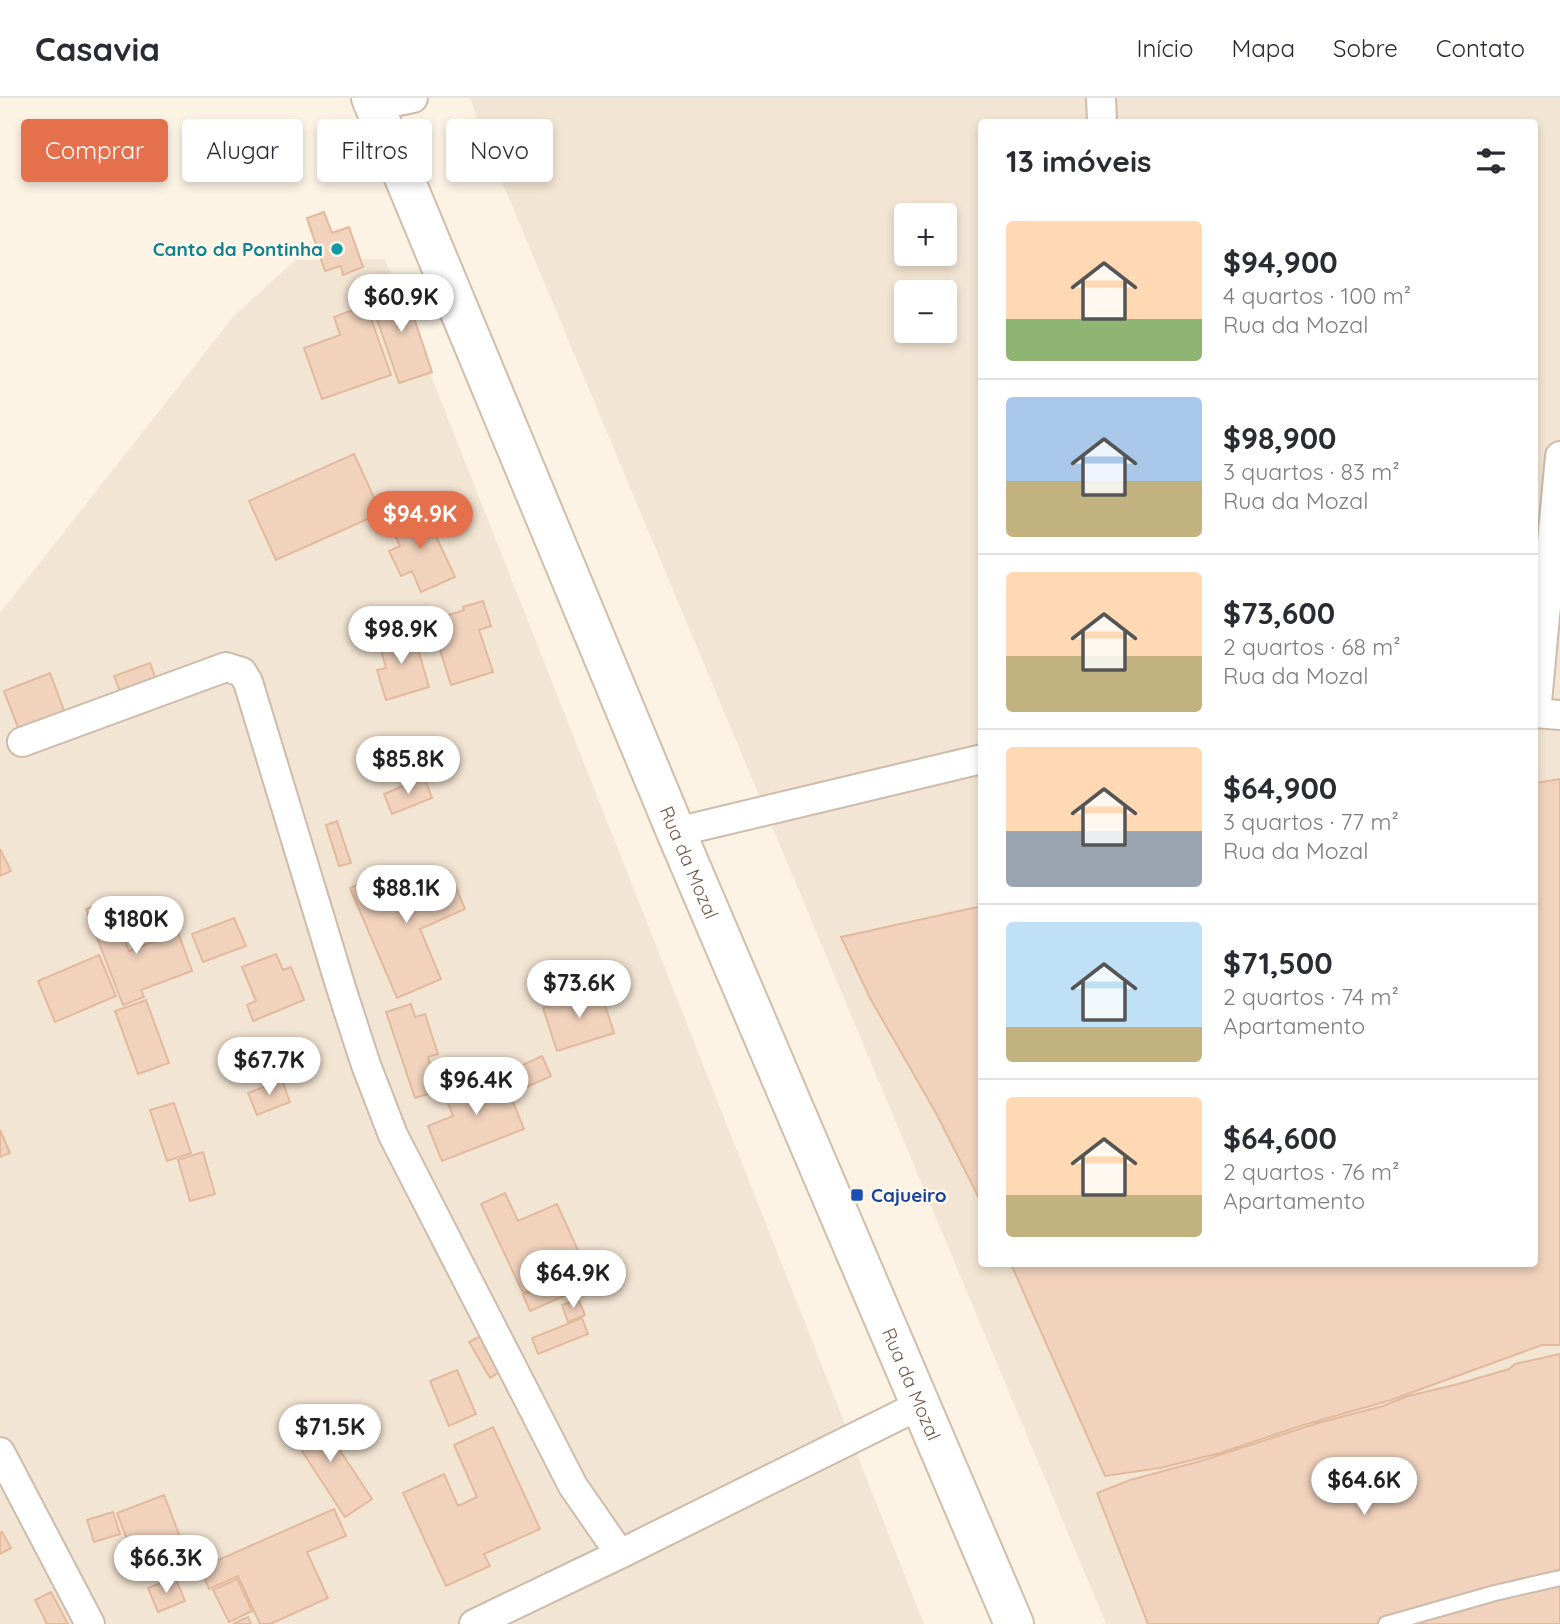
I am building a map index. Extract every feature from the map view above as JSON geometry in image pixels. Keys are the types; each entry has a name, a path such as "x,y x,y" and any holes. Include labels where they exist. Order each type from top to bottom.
{"main road":[{"name":"Rua da Mozal","path":"372,102 676,832 1014,1624"}],"street":[{"path":"372,102 413,98"},
{"path":"1101,98 1102,119"},
{"path":"1544,714 1560,456"},
{"path":"22,742 226,667 242,672 248,682 366,1065 393,1135 573,1486 620,1554"},
{"path":"676,832 978,759"},
{"path":"474,1624 920,1405"},
{"path":"0,1452 90,1624"}],"lane":[{"path":"1386,1624 1495,1593 1560,1578"}],"shaded area":[{"path":"470,98 1560,98 1560,1624 1106,1624 502,182 553,182 553,119 477,119"},
{"path":"385,259 924,1624 0,1624 0,613 234,316 295,260"}],"building":[{"name":"Canto da Pontinha","path":"324,212 332,233 349,227 363,267 343,275 341,266 325,271 307,218"},
{"path":"403,285 432,372 399,383 369,296"},
{"path":"366,305 391,375 322,399 304,348 340,335 334,317"},
{"path":"354,454 381,513 276,560 249,501"},
{"path":"423,508 455,577 421,592 412,571 401,576 389,551 400,546 389,523"},
{"path":"483,601 491,626 479,630 493,672 451,685 431,621"},
{"path":"412,629 429,687 386,700 377,670 386,668 378,639"},
{"path":"150,663 159,688 124,701 114,676"},
{"path":"50,673 68,721 22,738 4,691"},
{"path":"424,777 432,798 392,814 384,794"},
{"path":"1560,779 1560,1345 1542,1345 1391,1400 1300,1426 1220,1453 1160,1468 1105,1476 1012,1267 1538,1267 1538,783"},
{"path":"337,821 351,863 339,866 326,825"},
{"path":"0,849 11,871 0,876"},
{"path":"396,869 406,891 450,873 465,909 420,929 441,979 397,998 350,888"},
{"path":"109,900 129,951 178,932 192,971 141,990 144,997 123,1005 86,909"},
{"path":"978,907 978,1196 936,1113 870,998 841,937"},
{"path":"234,918 246,946 203,962 192,934"},
{"path":"276,954 283,970 291,967 304,1000 253,1021 247,1005 256,1001 242,967"},
{"path":"99,955 116,996 55,1022 38,981"},
{"path":"600,990 614,1033 557,1051 543,1008"},
{"path":"146,1000 169,1063 138,1074 115,1011"},
{"path":"411,1004 415,1017 425,1014 438,1054 428,1057 438,1091 415,1098 386,1012"},
{"path":"542,1056 551,1076 516,1092 507,1072"},
{"path":"500,1070 524,1129 442,1161 428,1126 453,1116 444,1093"},
{"path":"282,1080 290,1102 257,1115 248,1093"},
{"path":"174,1103 191,1153 167,1161 150,1110"},
{"path":"0,1130 10,1153 0,1157"},
{"path":"203,1152 215,1194 190,1201 178,1160"},
{"path":"505,1193 518,1221 557,1204 581,1257 566,1264 569,1272 523,1293 481,1204"},
{"path":"587,1267 594,1283 530,1311 523,1295"},
{"path":"578,1299 585,1315 568,1322 562,1305"},
{"path":"582,1318 588,1334 538,1354 532,1338"},
{"path":"482,1335 502,1370 490,1378 469,1342"},
{"path":"1560,1354 1560,1624 1148,1624 1097,1493 1130,1480 1201,1461 1318,1423 1509,1369 1515,1364"},
{"path":"457,1370 476,1414 449,1426 430,1381"},
{"path":"314,1411 372,1499 345,1517 287,1428"},
{"path":"493,1427 540,1529 484,1554 490,1566 446,1586 403,1493 444,1474 458,1506 477,1497 454,1445"},
{"path":"164,1495 187,1555 140,1573 117,1513"},
{"path":"334,1509 346,1536 307,1552 328,1598 270,1624 260,1624 238,1576 209,1589 200,1568"},
{"path":"113,1512 120,1534 94,1542 87,1520"},
{"path":"2,1532 11,1548 0,1554 0,1533"},
{"path":"175,1577 185,1601 158,1612 148,1588"},
{"path":"237,1579 252,1611 229,1622 213,1590"},
{"path":"51,1592 68,1624 47,1624 35,1600"},
{"path":"248,1617 251,1624 233,1624"}],"place":[{"name":"Canto da Pontinha","path":"337,249"},
{"name":"Cajueiro","path":"857,1195"}]}
